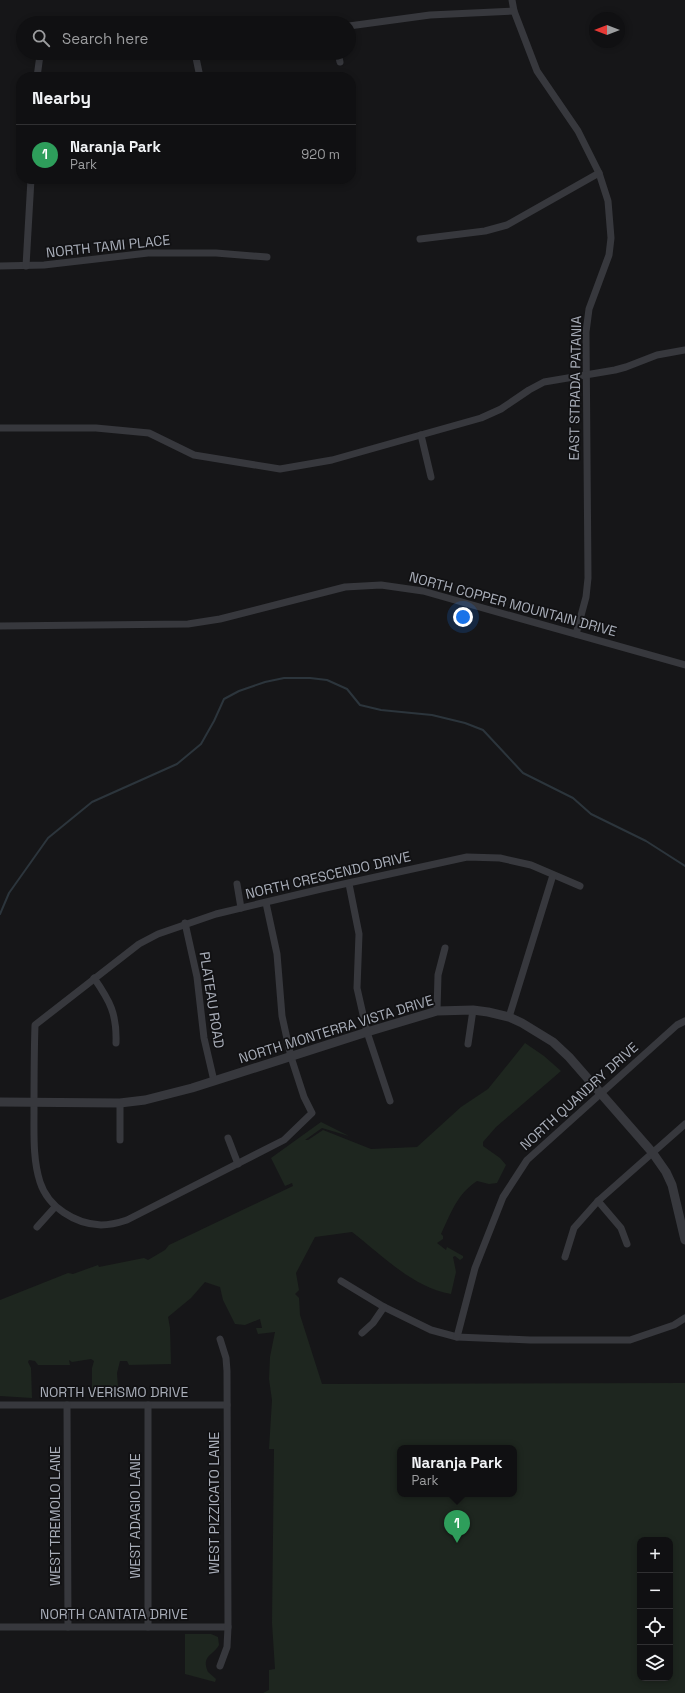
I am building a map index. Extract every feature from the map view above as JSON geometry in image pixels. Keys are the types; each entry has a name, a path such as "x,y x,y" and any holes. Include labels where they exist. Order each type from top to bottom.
{"street":[{"name":"EAST STRADA PATANIA","path":"512,0 514,11 538,71 578,131 599,172 608,201 611,238 609,255 592,299 588,316 586,375 588,578 586,597 576,634"},
{"path":"356,25 430,15 514,11"},
{"path":"37,72 39,60"},
{"path":"196,60 199,72"},
{"path":"420,239 486,231 507,225 599,172"},
{"path":"26,266 31,184"},
{"name":"NORTH TAMI PLACE","path":"0,266 58,264 148,253 216,253 267,257"},
{"path":"0,428 96,428 149,433 194,455 280,469 332,460 490,415 544,382 626,367 657,355 685,350"},
{"path":"421,435 431,477"},
{"name":"NORTH COPPER MOUNTAIN DRIVE","path":"0,626 188,624 220,619 329,590 358,585 393,586 423,591 685,665"},
{"name":"NORTH CRESCENDO DRIVE","path":"34,1103 35,1025 139,944 158,934 185,923 216,914 321,889 468,857 500,858 531,865 580,886"},
{"path":"509,1017 553,875"},
{"path":"237,884 241,908"},
{"path":"349,884 359,934 357,988 367,1032 390,1101"},
{"path":"34,1103 36,1165 40,1184 46,1196 55,1207 79,1221 89,1224 113,1224 127,1220 284,1140 312,1113 304,1097 291,1057 282,1016 277,954 266,903"},
{"name":"PLATEAU ROAD","path":"185,923 198,977 204,1038 214,1081"},
{"path":"437,1011 438,976 445,948"},
{"path":"94,978 108,998 114,1013 116,1043"},
{"path":"468,1044 473,1010"},
{"name":"NORTH MONTERRA VISTA DRIVE","path":"0,1102 120,1102 156,1097 214,1081 437,1011 473,1010 509,1017 533,1029 553,1042 569,1057 652,1152 666,1172 672,1185 685,1240"},
{"name":"NORTH QUANDRY DRIVE","path":"457,1337 475,1268 503,1197 527,1160 677,1026 685,1021"},
{"path":"120,1102 120,1140"},
{"path":"565,1257 574,1228 598,1201 685,1124"},
{"path":"228,1138 238,1164"},
{"path":"598,1201 621,1228 627,1244"},
{"path":"37,1227 55,1207"},
{"path":"340,1281 384,1307 432,1330 457,1337 530,1340 630,1340 674,1325 685,1318"},
{"path":"362,1333 373,1323 384,1307"},
{"name":"WEST PIZZICATO LANE","path":"220,1339 226,1358 228,1627 227,1647 220,1666"},
{"name":"NORTH VERISMO DRIVE","path":"0,1405 227,1405"},
{"name":"WEST TREMOLO LANE","path":"67,1405 68,1627"},
{"name":"WEST ADAGIO LANE","path":"148,1405 148,1627"},
{"name":"NORTH CANTATA DRIVE","path":"0,1627 228,1627"}],"shaded area":[{"path":"525,1043 544,1056 561,1071 496,1127 483,1142 483,1146 500,1158 506,1165 497,1183 489,1184 477,1181 464,1192 455,1204 441,1234 443,1239 437,1243 446,1250 447,1247 463,1256 460,1260 455,1256 453,1257 456,1272 451,1294 423,1285 410,1277 386,1260 352,1232 315,1237 296,1273 299,1290 295,1294 299,1298 300,1315 322,1384 685,1383 685,1693 263,1693 269,1690 269,1670 275,1669 272,1623 274,1449 269,1449 272,1400 269,1379 270,1357 275,1332 258,1334 256,1328 262,1328 260,1319 245,1325 235,1324 223,1300 220,1287 205,1282 191,1298 168,1317 170,1328 171,1364 129,1365 127,1361 120,1361 117,1373 118,1388 106,1388 96,1393 92,1392 92,1368 94,1361 91,1359 72,1362 69,1360 70,1365 38,1365 35,1361 29,1360 28,1362 31,1368 32,1398 0,1396 0,1300 68,1273 73,1274 98,1265 99,1267 144,1258 148,1260 165,1250 169,1245 293,1186 292,1183 285,1186 271,1158 321,1122 349,1136 322,1128 305,1140 308,1140 323,1130 371,1149 417,1147 461,1107 488,1089"},
{"path":"185,1634 211,1634 218,1637 219,1645 217,1649 209,1656 206,1662 208,1672 216,1679 215,1682 185,1674"}],"waterway":[{"path":"0,914 9,893 48,838 92,802 177,764 201,744 224,699 239,691 265,682 284,678 310,678 327,680 347,689 360,705 381,710 432,715 465,723 483,730 523,773 573,798 591,814 646,841 685,866"}],"place":[{"name":"Naranja Park","path":"457,1543"}]}
